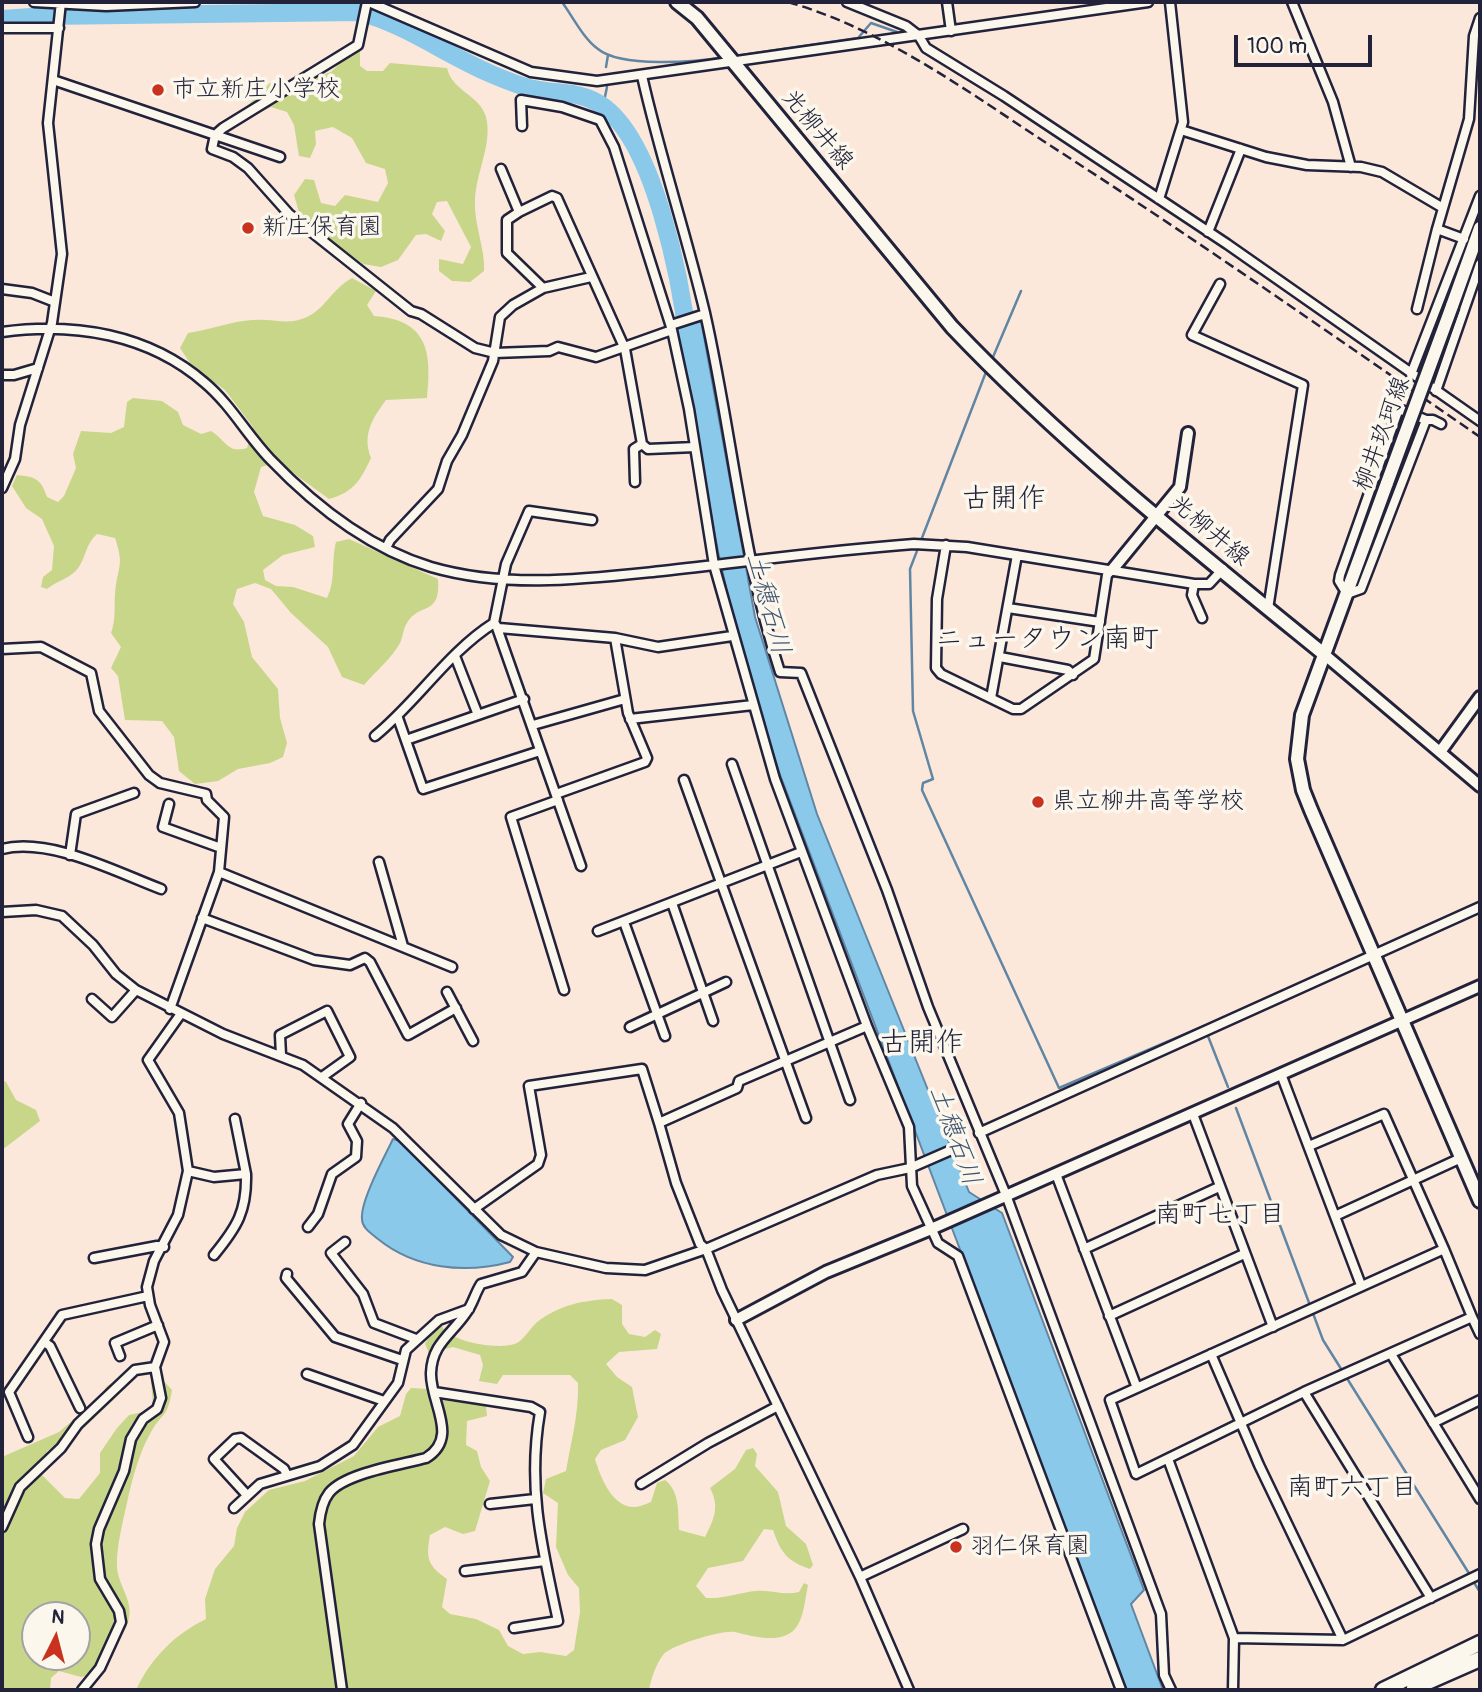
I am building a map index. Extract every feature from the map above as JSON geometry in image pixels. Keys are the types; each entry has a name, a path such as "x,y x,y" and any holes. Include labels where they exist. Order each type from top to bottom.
{"highway":[{"path":"1383,1690 1480,1643"},
{"path":"1408,1690 1480,1658"}],"main road":[{"name":"光柳井線","path":"677,2 697,18 952,327 1013,390 1158,516 1325,654"},
{"name":"柳井玖珂線","path":"1325,654 1480,228"},
{"path":"1325,654 1302,715 1297,737 1303,790 1480,1201"}],"street":[{"path":"34,2 195,2"},
{"path":"703,315 644,338 625,349 596,357 558,347 549,351 495,353 475,348 421,314 411,311 289,214 248,168 233,157 212,149 215,135 353,49 360,39 368,2 531,72 597,81 642,76 729,57 919,36 1118,4 1148,2"},
{"path":"847,2 906,26 919,36 926,48 1004,96 1159,199 1480,421"},
{"path":"947,2 951,31"},
{"path":"1159,199 1183,122 1170,2"},
{"path":"1293,2 1333,102 1351,167"},
{"path":"2,488 15,459 20,425 50,328 55,302 62,240 48,123 61,4"},
{"path":"1417,309 1469,120 1474,36 1480,18"},
{"path":"2,28 59,25"},
{"path":"642,76 703,315 749,562 766,630 780,672 801,673 979,1133 1006,1195 1161,1614 1164,1675 1171,1690"},
{"path":"53,80 280,157"},
{"path":"522,127 521,100 586,113 605,125 672,326 716,565 732,636 801,852 867,1026 909,1127 912,1186 938,1243 958,1256 1121,1690"},
{"path":"1181,130 1241,149 1307,165 1382,172 1443,208"},
{"path":"1208,232 1241,149"},
{"path":"500,169 519,212"},
{"path":"543,288 506,253 507,220 552,196 557,198 625,349 642,444 648,449 695,447"},
{"path":"1411,374 1480,196"},
{"path":"1437,229 1464,239"},
{"path":"1436,391 1480,264"},
{"path":"386,548 390,540 438,489 447,461 462,435 495,353 500,317 513,305 543,288 592,276"},
{"path":"1220,284 1192,335 1303,384 1268,609"},
{"path":"2,289 32,293 55,302"},
{"path":"2,332 50,328 111,335 162,353 181,365 225,403 270,459 323,509 386,548 430,566 502,579 586,579 918,544 1017,555 1194,584 1209,584 1223,569"},
{"path":"1429,333 1453,342"},
{"path":"2,375 38,368"},
{"path":"1426,421 1361,589 1347,594 1339,581 1340,575 1396,415 1399,410 1441,424"},
{"path":"946,545 935,623 936,668 941,674 1021,709 1094,659 1107,576 1180,487 1188,433"},
{"path":"635,482 635,449 642,444"},
{"path":"581,866 496,625 502,579 529,512 592,520"},
{"path":"991,698 1017,555"},
{"path":"1194,584 1192,595 1202,618"},
{"path":"1008,608 1100,622"},
{"path":"374,736 398,718 455,656 496,625 615,638 658,648 732,636"},
{"path":"564,990 511,817 645,762 647,758 630,719 625,699 615,638"},
{"path":"2,649 41,647 91,673 99,711 149,775 160,783 206,794 208,800 224,817 219,872 170,1009"},
{"path":"1325,654 1480,786"},
{"path":"455,656 478,715"},
{"path":"1000,657 1068,670 1073,675"},
{"path":"1440,752 1480,697"},
{"path":"406,740 524,699"},
{"path":"533,725 625,699"},
{"path":"630,719 753,705"},
{"path":"398,718 423,789 541,751"},
{"path":"732,764 850,1100"},
{"path":"684,780 806,1118"},
{"path":"70,855 76,814 134,793"},
{"path":"169,804 163,827 221,848"},
{"path":"2,849 17,846 70,855 161,889"},
{"path":"598,931 801,852"},
{"path":"379,862 403,946"},
{"path":"219,872 452,967"},
{"path":"672,903 713,1020"},
{"path":"979,1133 1480,907"},
{"path":"2,912 36,909 62,916 93,945 116,974 136,990 180,1015 281,1055 322,1077 393,1128 501,1234 537,1252 628,1271 654,1268 706,1249 877,1175 910,1168 949,1151"},
{"path":"202,918 314,960 350,965 365,958 370,962 408,1035 456,1008"},
{"path":"624,922 665,1036"},
{"path":"630,1027 726,982"},
{"path":"736,1320 826,1272 931,1229 1480,985"},
{"path":"92,999 113,1017 136,990"},
{"path":"447,992 472,1041"},
{"path":"281,1055 280,1035 327,1011 350,1057 322,1077"},
{"path":"82,1690 100,1668 121,1622 119,1611 100,1579 96,1544 99,1529 121,1478 131,1439 143,1419 157,1409 160,1398 155,1367 164,1342 148,1296 154,1261 178,1215 188,1171 179,1113 148,1060 180,1015"},
{"path":"659,1123 737,1088 739,1081 867,1026"},
{"path":"474,1209 538,1164 541,1155 529,1086 642,1069 676,1183 700,1244 706,1249 736,1320 860,1577 909,1690"},
{"path":"1281,1074 1361,1285"},
{"path":"308,1227 318,1214 332,1174 356,1157 357,1142 348,1124 361,1104"},
{"path":"1193,1114 1273,1327"},
{"path":"1309,1146 1384,1114 1480,1335"},
{"path":"214,1255 240,1221 247,1196 246,1174 234,1119"},
{"path":"1335,1216 1461,1158"},
{"path":"188,1171 214,1177 246,1174"},
{"path":"1056,1174 1137,1388"},
{"path":"1084,1249 1219,1187"},
{"path":"345,1242 331,1253 363,1294 374,1323 416,1339"},
{"path":"94,1258 163,1247"},
{"path":"1444,1249 1110,1400 1136,1474 1304,1392 1472,1317"},
{"path":"342,1690 318,1524 321,1509 328,1494 344,1481 426,1458 435,1452 440,1446 443,1430 431,1376 434,1352 469,1309 481,1284 522,1272 537,1252"},
{"path":"1109,1316 1244,1254"},
{"path":"287,1274 286,1278 335,1337 402,1360"},
{"path":"28,1437 9,1392 68,1312 148,1296"},
{"path":"234,1508 246,1494 260,1484 320,1466 353,1445 398,1383 402,1360 416,1339 439,1321 469,1309"},
{"path":"120,1356 115,1343 158,1325"},
{"path":"44,1342 50,1346 80,1408"},
{"path":"1211,1354 1343,1640"},
{"path":"1391,1354 1479,1493"},
{"path":"2,1527 20,1487 61,1448 79,1424 135,1370 155,1367"},
{"path":"307,1374 384,1401"},
{"path":"434,1392 531,1407 540,1412 534,1439 535,1499 558,1621 514,1628"},
{"path":"1304,1392 1431,1598"},
{"path":"1433,1423 1480,1400"},
{"path":"641,1484 708,1443 778,1406"},
{"path":"246,1494 214,1459 235,1439 241,1438 284,1469 287,1475"},
{"path":"1168,1459 1234,1638 1233,1690"},
{"path":"490,1504 535,1499"},
{"path":"860,1577 962,1529"},
{"path":"465,1572 545,1561"},
{"path":"1234,1638 1343,1640 1480,1574"}],"green space":[{"path":"354,49 360,51 360,66 367,71 383,71 390,63 447,68 454,82 483,110 488,127 475,202 484,271 470,282 452,281 439,271 439,259 463,264 471,247 447,201 437,202 432,214 445,231 441,241 426,234 416,235 398,260 381,267 363,264 331,241 299,212 294,195 305,179 314,180 321,203 335,206 345,195 378,202 388,183 385,169 366,163 352,138 333,127 315,131 316,144 310,158 299,156 294,125 287,112 271,107 247,119 237,116 270,83 310,79 331,72"},
{"path":"352,278 376,291 367,305 374,316 406,324 423,341 428,366 427,398 386,400 370,428 368,450 371,458 367,466 355,485 338,496 329,499 278,462 261,467 254,492 263,516 295,525 313,536 315,547 283,555 263,570 265,580 276,586 293,587 327,598 332,584 336,542 349,539 438,579 436,599 433,604 412,617 397,649 364,685 342,677 328,647 291,613 271,589 255,583 237,589 233,604 244,622 252,657 278,689 280,718 287,743 283,757 270,763 238,769 218,781 195,784 179,771 174,737 162,721 125,720 118,676 111,668 121,647 111,633 120,561 115,538 97,534 73,573 47,589 41,587 43,577 52,570 54,546 42,519 26,508 12,486 17,475 33,478 40,483 47,497 58,502 64,496 76,468 73,454 81,431 111,433 124,427 127,402 133,398 162,401 178,412 183,425 201,434 211,431 231,448 247,448 253,427 225,390 192,366 180,348 188,333 245,321 300,320 319,309"},
{"path":"2,1080 6,1082 16,1100 36,1110 40,1121 2,1150"},
{"path":"612,1299 622,1305 622,1324 629,1334 645,1337 655,1330 661,1334 657,1349 619,1352 606,1364 617,1377 632,1387 638,1417 625,1440 601,1450 595,1459 608,1490 627,1506 641,1506 651,1502 657,1483 665,1480 676,1496 679,1530 705,1537 715,1513 715,1501 710,1488 735,1469 746,1450 753,1448 757,1454 755,1466 778,1492 786,1526 806,1544 813,1565 810,1569 790,1559 779,1545 773,1530 764,1529 743,1561 708,1568 696,1586 706,1598 713,1598 761,1591 793,1593 799,1592 804,1583 808,1585 804,1610 793,1631 773,1638 735,1632 719,1633 676,1647 660,1659 649,1690 136,1690 165,1648 206,1619 205,1599 215,1569 234,1546 237,1528 245,1512 269,1490 305,1481 354,1456 378,1427 400,1416 406,1394 411,1388 429,1389 441,1400 486,1406 487,1416 467,1421 466,1445 477,1451 481,1467 490,1481 475,1531 463,1534 445,1527 430,1535 430,1560 435,1569 447,1579 442,1607 450,1614 476,1619 499,1630 508,1646 523,1654 540,1652 566,1656 574,1650 580,1612 579,1588 568,1575 556,1547 558,1503 543,1493 546,1479 566,1471 576,1417 578,1383 570,1375 503,1375 497,1384 479,1381 483,1365 480,1355 453,1347 429,1353 425,1344 431,1333 442,1326 454,1337 465,1341 509,1345 520,1341 536,1323 554,1312 581,1302"},
{"path":"134,1369 136,1378 83,1429 47,1451 42,1475 65,1498 79,1499 100,1473 100,1453 117,1428 129,1415 143,1412 153,1404 151,1381 161,1378 172,1390 167,1410 151,1432 140,1455 121,1532 117,1567 129,1605 127,1626 90,1675 81,1677 59,1671 51,1678 50,1690 2,1690 2,1457 59,1432 98,1399 107,1386"}],"water":[{"path":"701,320 755,617 817,814 969,1192 1002,1213 1144,1590 1131,1604 1163,1690 1127,1690 779,772 737,636 718,552 677,329"},
{"path":"393,1139 400,1141 513,1257 510,1262 476,1268 424,1263 392,1249 367,1230 362,1211"}],"waterway":[{"path":"562,2 588,39 609,55 659,62 725,57"},
{"name":"土穂石川","path":"2,19 46,16 359,12 393,24 511,82 534,89 589,98 617,119 650,177 672,252 689,349"},
{"path":"735,56 858,38 871,23 897,32"},
{"path":"606,67 608,55"},
{"path":"603,106 607,87"},
{"path":"993,357 1021,291"},
{"path":"986,372 910,569 913,711 933,779 923,783 922,790 1059,1088 1204,1026 1228,1087"},
{"path":"1236,1108 1323,1340 1470,1575"},
{"path":"1473,1581 1480,1592"}],"railway":[{"path":"788,2 858,29 957,84 1106,181 1480,437"}],"place":[{"name":"市立新庄小学校","path":"158,90"},
{"name":"新庄保育園","path":"248,228"},
{"name":"県立柳井高等学校","path":"1038,802"},
{"name":"羽仁保育園","path":"956,1547"}],"district":[{"name":"古開作","path":"1004,500"},
{"name":"ニュータウン南町","path":"1047,640"},
{"name":"古開作","path":"922,1044"},
{"name":"南町七丁目","path":"1220,1215"},
{"name":"南町六丁目","path":"1352,1488"}]}
